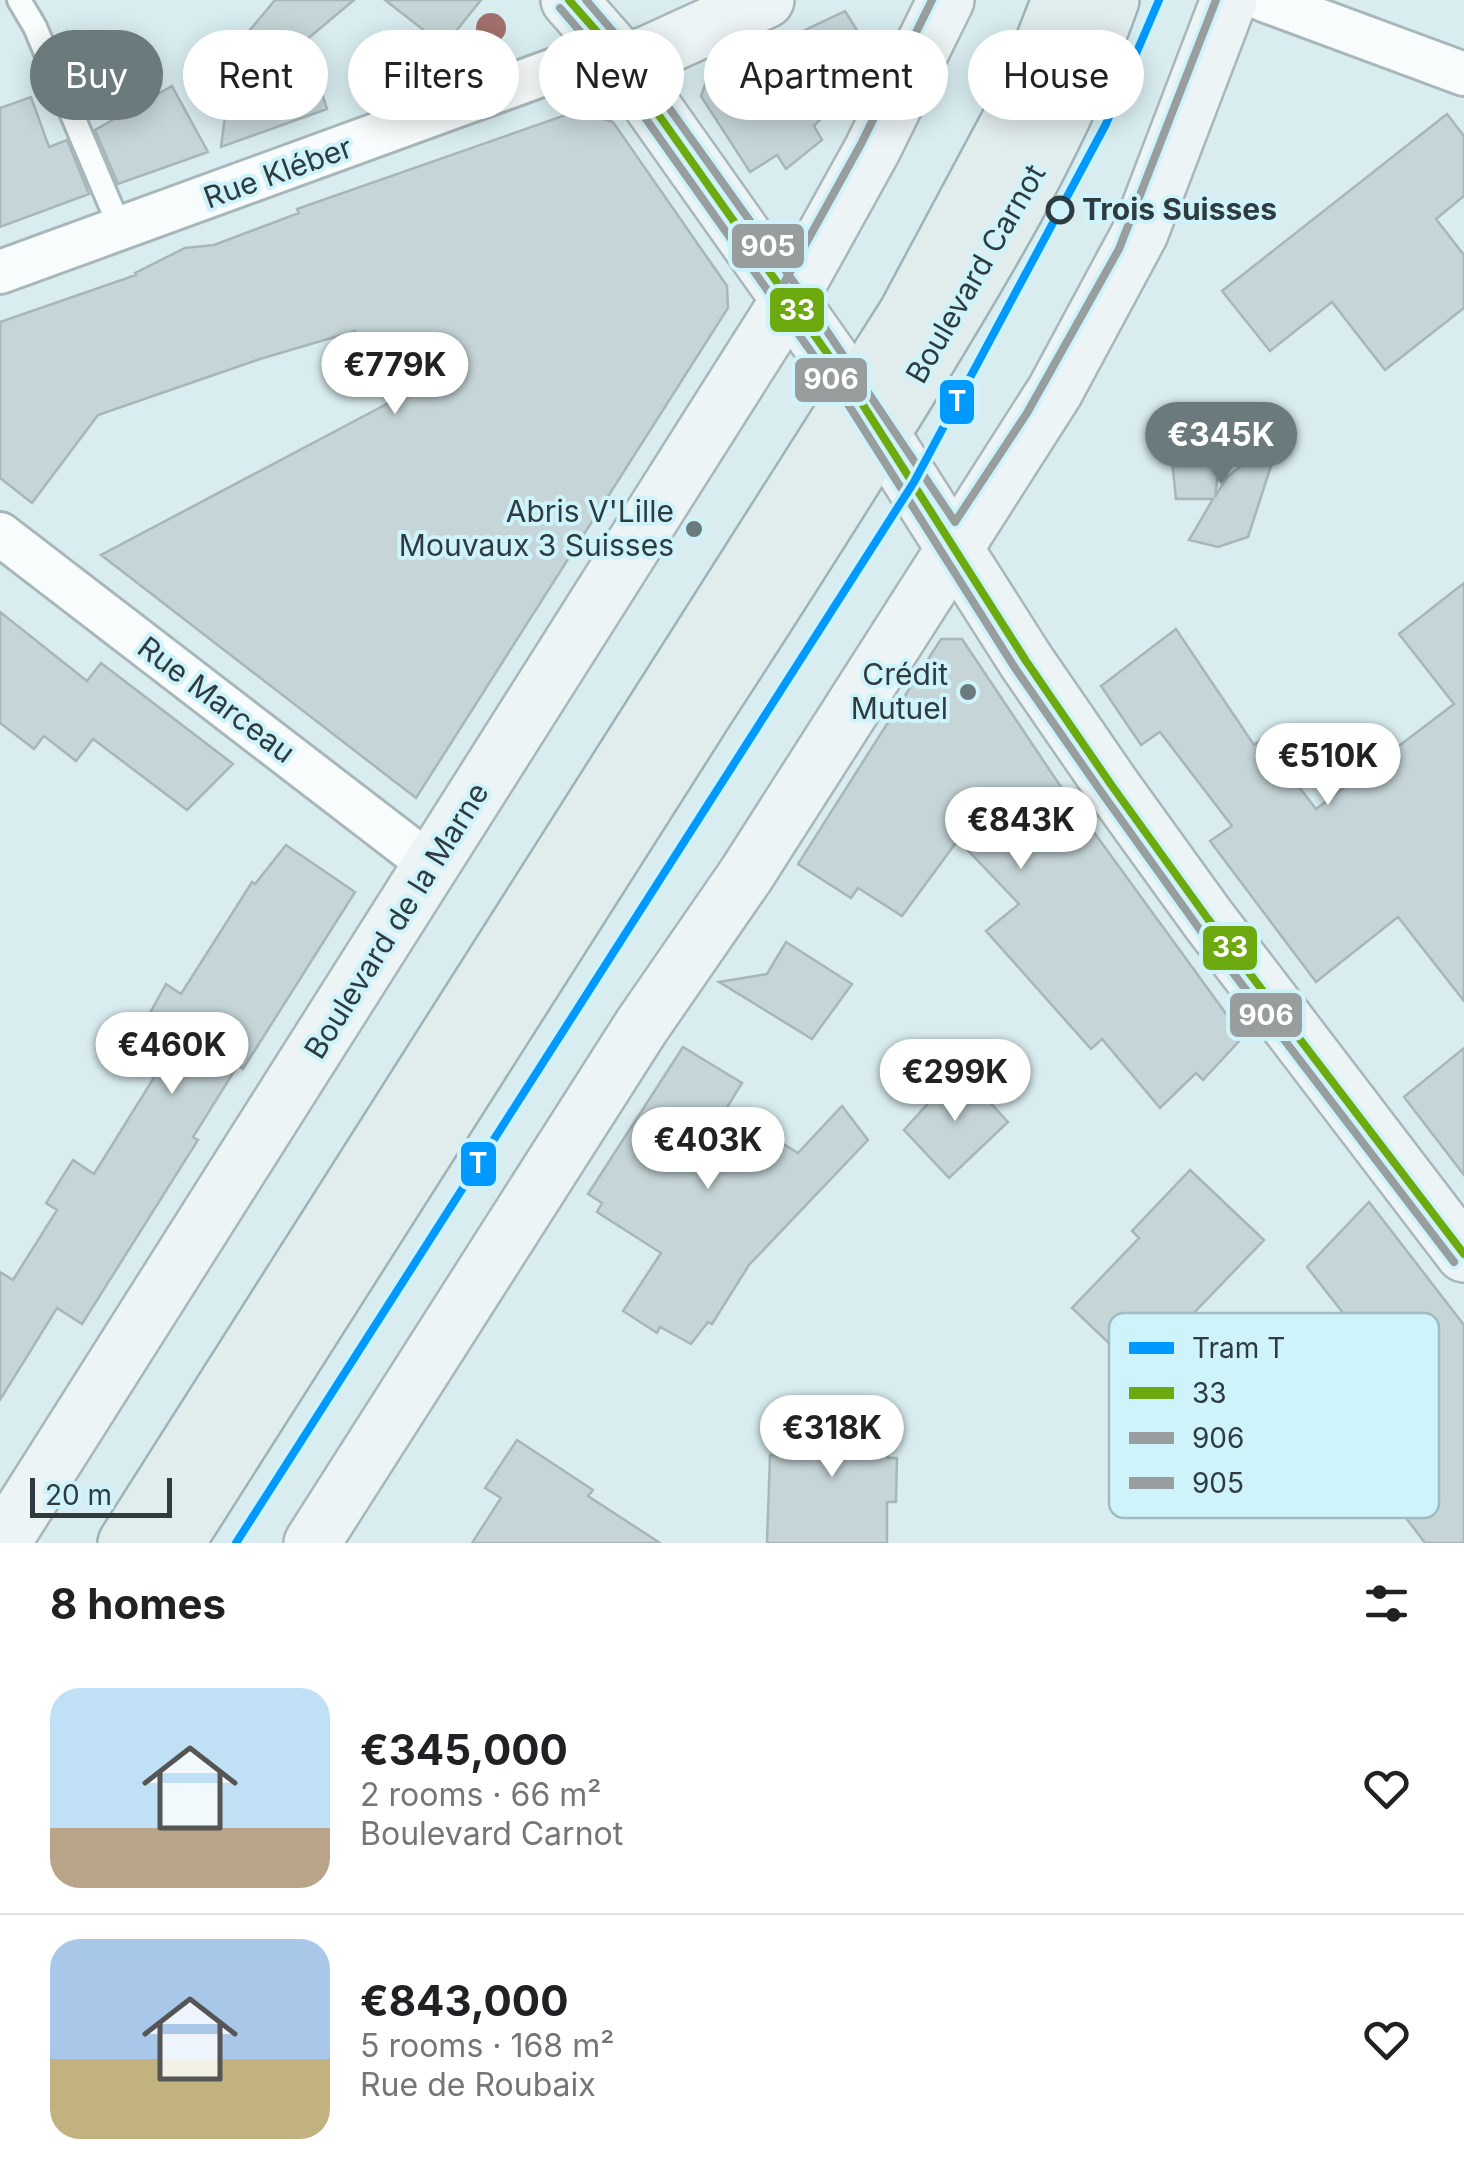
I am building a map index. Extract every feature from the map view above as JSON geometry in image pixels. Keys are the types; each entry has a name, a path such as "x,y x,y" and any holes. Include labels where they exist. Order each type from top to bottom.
{"main road":[{"path":"569,0 594,30"},
{"path":"684,38 766,0"},
{"path":"790,298 872,150 946,0"},
{"name":"Boulevard Carnot","path":"869,414 907,313 1022,98 1060,0"},
{"name":"Boulevard Carnot","path":"869,414 1022,200 1088,62 1112,0"},
{"path":"312,1543 641,1027 746,875 1038,420 1130,255 1229,0"},
{"path":"662,120 869,414 1026,660 1112,786 1220,935 1464,1254"},
{"name":"Boulevard de la Marne","path":"2,1543 790,298"},
{"path":"126,1543 869,414"},
{"path":"176,1543 869,414"}],"street":[{"path":"1264,0 1464,74"},
{"name":"Rue Kléber","path":"0,272 539,83"},
{"name":"Rue Marceau","path":"0,534 432,866"}],"lane":[{"path":"19,0 121,230"}],"building":[{"path":"275,0 354,0 318,30 250,30"},
{"path":"385,0 481,0 457,30 423,30"},
{"path":"845,11 857,30 805,30"},
{"path":"172,86 183,106 183,120 191,120 208,152 118,184 95,130 112,120 163,120 163,91"},
{"path":"30,97 30,120 39,120 49,147 67,140 89,194 0,227 0,108"},
{"path":"1447,114 1464,136 1464,196 1436,219 1464,255 1464,308 1385,370 1332,302 1270,351 1222,291"},
{"path":"225,120 296,120 221,147"},
{"path":"551,120 606,120 613,122 727,286 728,308 416,798 101,555 396,399 355,331 98,415 32,503 0,478 0,322 136,275 185,248 214,245 299,213 297,209"},
{"path":"716,120 820,120 814,126 822,140 786,169 777,155 750,172"},
{"path":"1224,429 1215,497 1227,477 1281,435 1248,537 1218,547 1189,540 1213,499 1176,499 1171,451 1193,436"},
{"path":"1464,583 1464,1001 1398,917 1316,982 1210,841 1232,826 1160,732 1141,745 1101,686 1176,629 1254,745 1262,739 1316,809 1454,704 1399,634"},
{"path":"0,612 87,681 101,663 233,764 187,810 93,739 76,761 44,736 34,749 0,723"},
{"path":"941,639 962,639 1061,787 1243,1037 1203,1080 1196,1073 1160,1108 1102,1039 1091,1049 986,931 1019,904 958,840 902,916 858,888 851,898 798,864"},
{"path":"286,845 355,892 243,1069 238,1065 193,1137 198,1140 82,1324 57,1308 0,1400 0,1272 13,1280 57,1210 46,1203 73,1160 94,1174 170,1052 166,1049 170,1042 163,1033 145,1022 166,984 181,994 252,882 255,884"},
{"path":"786,942 852,984 812,1039 719,982 767,974"},
{"path":"683,1047 742,1083 726,1109 770,1143 775,1139 798,1153 842,1106 868,1140 749,1265 712,1324 708,1322 691,1344 660,1327 657,1333 623,1311 661,1253 597,1212 602,1203 588,1194"},
{"path":"1464,1048 1464,1175 1404,1097"},
{"path":"959,1069 1008,1122 949,1178 904,1130"},
{"path":"1190,1170 1264,1240 1194,1313 1109,1313 1109,1343 1072,1308 1139,1238 1132,1231"},
{"path":"1369,1202 1464,1325 1464,1543 1425,1543 1406,1518 1439,1518 1439,1313 1343,1313 1307,1267"},
{"path":"786,1410 889,1414 888,1458 897,1458 896,1502 887,1502 887,1543 767,1543 770,1455 786,1456"},
{"path":"517,1440 593,1490 588,1496 660,1543 472,1543 501,1498 485,1488"}],"tram line":[{"name":"T","path":"236,1543 914,482 1106,124 1159,0"}],"transit line":[{"name":"33","path":"569,0 612,49 856,394 1026,661 1112,786 1208,919 1464,1254"},
{"name":"905","path":"586,0 622,42 800,291 955,522 1027,413 1119,249 1216,0"},
{"name":"905","path":"779,292 861,144 932,0"},
{"name":"906","path":"560,8 602,57 846,401 1015,668 1102,793 1198,927 1454,1262"}],"place":[{"name":"Trois Suisses","path":"1060,210"},
{"name":"Abris V'Lille Mouvaux 3 Suisses","path":"694,529"},
{"name":"Crédit Mutuel","path":"968,692"}]}
